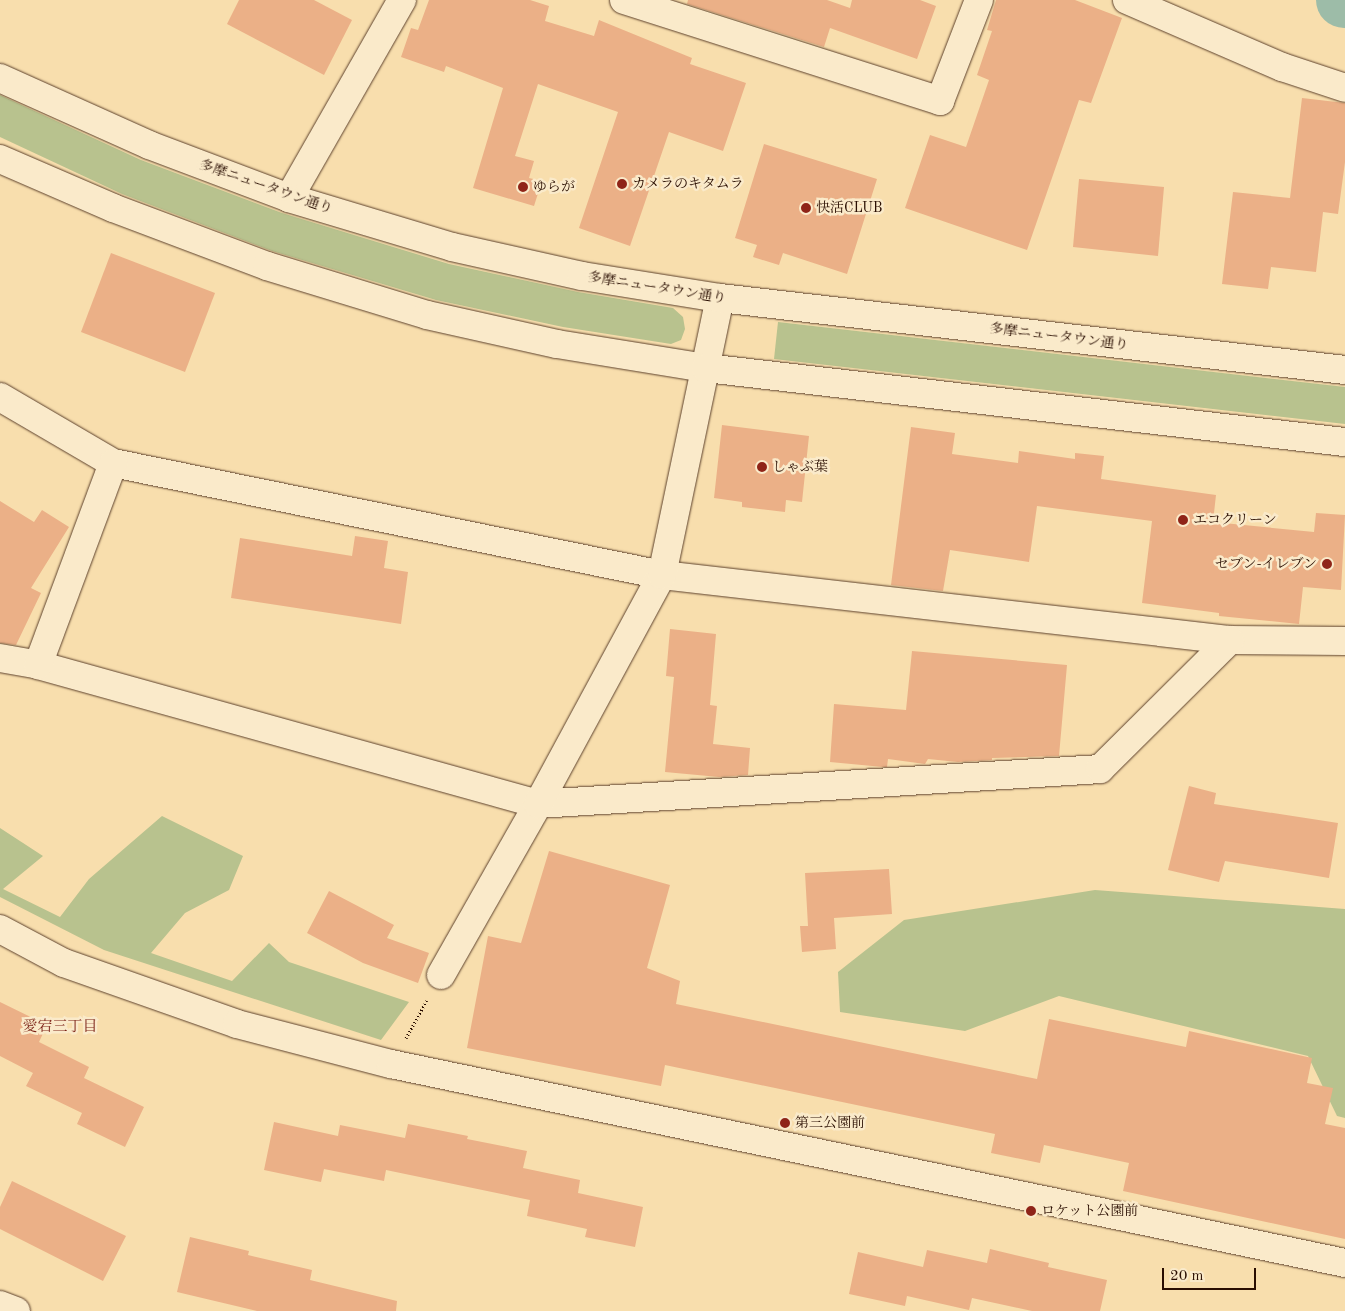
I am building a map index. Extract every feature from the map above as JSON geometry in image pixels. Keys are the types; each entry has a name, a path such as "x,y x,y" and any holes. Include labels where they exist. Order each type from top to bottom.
{"street":[{"path":"289,198 402,0"},
{"path":"624,0 940,101 979,0"},
{"path":"1127,0 1282,67 1345,88"},
{"name":"多摩ニュータウン通り","path":"0,78 149,145 289,198 452,247 582,276 720,298 1345,370"},
{"path":"0,159 113,208 267,266 427,315 557,344 706,368 1345,442"},
{"path":"441,975 538,804 662,575 720,298"},
{"path":"0,397 113,463 662,575 1230,640 1345,642"},
{"path":"38,665 113,463"},
{"path":"0,658 38,665 538,804 1100,768 1230,640"},
{"path":"0,929 64,963 228,1021 391,1064 1345,1263"},
{"path":"0,1305 16,1311"}],"path":[{"path":"391,1064 441,975"}],"green space":[{"path":"0,95 141,160 282,213 449,264 578,292 673,308 683,317 685,329 681,340 671,344 563,327 436,300 272,251 122,194 0,137"},
{"path":"778,322 1345,387 1345,424 774,359"},
{"path":"162,816 243,856 229,890 185,913 151,953 232,981 269,943 289,962 409,1002 381,1040 104,950 0,897 0,828 43,856 3,889 60,917 89,879"},
{"path":"1095,890 1345,909 1345,1118 1337,1116 1308,1056 1059,996 965,1031 840,1012 838,972 904,920"}],"building":[{"path":"239,0 314,0 352,20 324,75 227,24"},
{"path":"429,0 530,0 549,6 545,21 594,36 599,20 692,58 690,64 746,83 723,151 669,132 630,246 579,228 618,112 538,84 515,156 534,161 529,178 542,181 534,206 473,188 503,88 446,66 444,72 401,57 411,28 418,30"},
{"path":"688,0 827,0 850,8 852,0 920,0 936,6 917,59 830,28 824,47 687,4"},
{"path":"996,0 1075,0 1122,18 1091,103 1079,100 1027,250 905,208 930,135 966,147 989,80 977,75 992,31 987,30"},
{"path":"1302,98 1345,103 1345,162 1338,214 1323,212 1316,272 1271,267 1268,289 1222,284 1233,192 1290,198"},
{"name":"快活CLUB","path":"764,144 877,179 847,274 783,253 779,265 753,257 757,245 735,238"},
{"path":"1079,179 1164,187 1158,256 1073,247"},
{"path":"111,253 215,293 185,372 81,332"},
{"name":"しゃぶ葉","path":"722,425 809,436 802,502 786,500 785,512 742,507 742,502 714,498"},
{"path":"911,427 955,433 952,454 1018,463 1019,451 1075,459 1075,453 1104,456 1101,479 1216,495 1213,522 1314,532 1316,513 1345,515 1341,590 1303,587 1299,624 1219,616 1219,613 1142,603 1152,521 1037,506 1029,562 950,550 943,591 891,585"},
{"path":"0,501 34,522 42,510 69,527 31,588 41,593 16,645 0,643"},
{"path":"355,536 388,541 384,568 408,572 401,624 231,598 240,538 352,556"},
{"path":"670,629 716,634 710,705 717,706 713,744 750,748 748,775 719,777 665,772 674,677 666,676"},
{"path":"912,651 1067,665 1059,756 992,758 992,760 958,762 928,759 925,764 888,759 887,767 830,762 834,704 906,710"},
{"path":"1189,786 1216,793 1214,804 1338,823 1329,878 1225,861 1219,882 1168,870"},
{"path":"549,851 670,885 647,968 680,981 676,1004 1037,1079 1049,1019 1186,1047 1189,1031 1312,1058 1307,1083 1333,1088 1325,1124 1345,1128 1345,1239 1123,1191 1129,1163 1044,1145 1040,1163 991,1153 995,1134 665,1065 661,1086 467,1048 488,936 521,943"},
{"path":"889,869 892,914 834,918 836,949 802,952 800,926 808,926 805,873"},
{"path":"329,891 394,925 387,938 429,953 418,983 363,963 307,933"},
{"path":"0,1002 47,1025 39,1042 89,1067 84,1078 144,1107 125,1147 77,1124 82,1113 26,1086 33,1073 0,1056"},
{"path":"274,1122 338,1136 340,1125 405,1138 408,1124 468,1136 467,1139 527,1151 523,1168 580,1180 578,1193 643,1207 635,1247 585,1237 587,1229 527,1216 530,1200 386,1170 384,1181 324,1169 321,1182 264,1170"},
{"path":"12,1181 126,1236 103,1281 0,1229 0,1207"},
{"path":"190,1237 249,1251 248,1255 312,1270 310,1280 397,1301 396,1311 257,1311 177,1292"},
{"path":"990,1249 1049,1263 1048,1267 1107,1280 1100,1311 1032,1311 972,1298 969,1310 907,1296 905,1306 849,1294 858,1252 923,1267 927,1250 987,1263"}],"place":[{"name":"カメラのキタムラ","path":"622,184"},
{"name":"ゆらが","path":"523,187"},
{"name":"快活CLUB","path":"806,208"},
{"name":"しゃぶ葉","path":"762,467"},
{"name":"エコクリーン","path":"1183,520"},
{"name":"セブン-イレブン","path":"1327,564"},
{"name":"第三公園前","path":"785,1123"},
{"name":"ロケット公園前","path":"1031,1211"}],"district":[{"name":"愛宕三丁目","path":"60,1028"}]}
